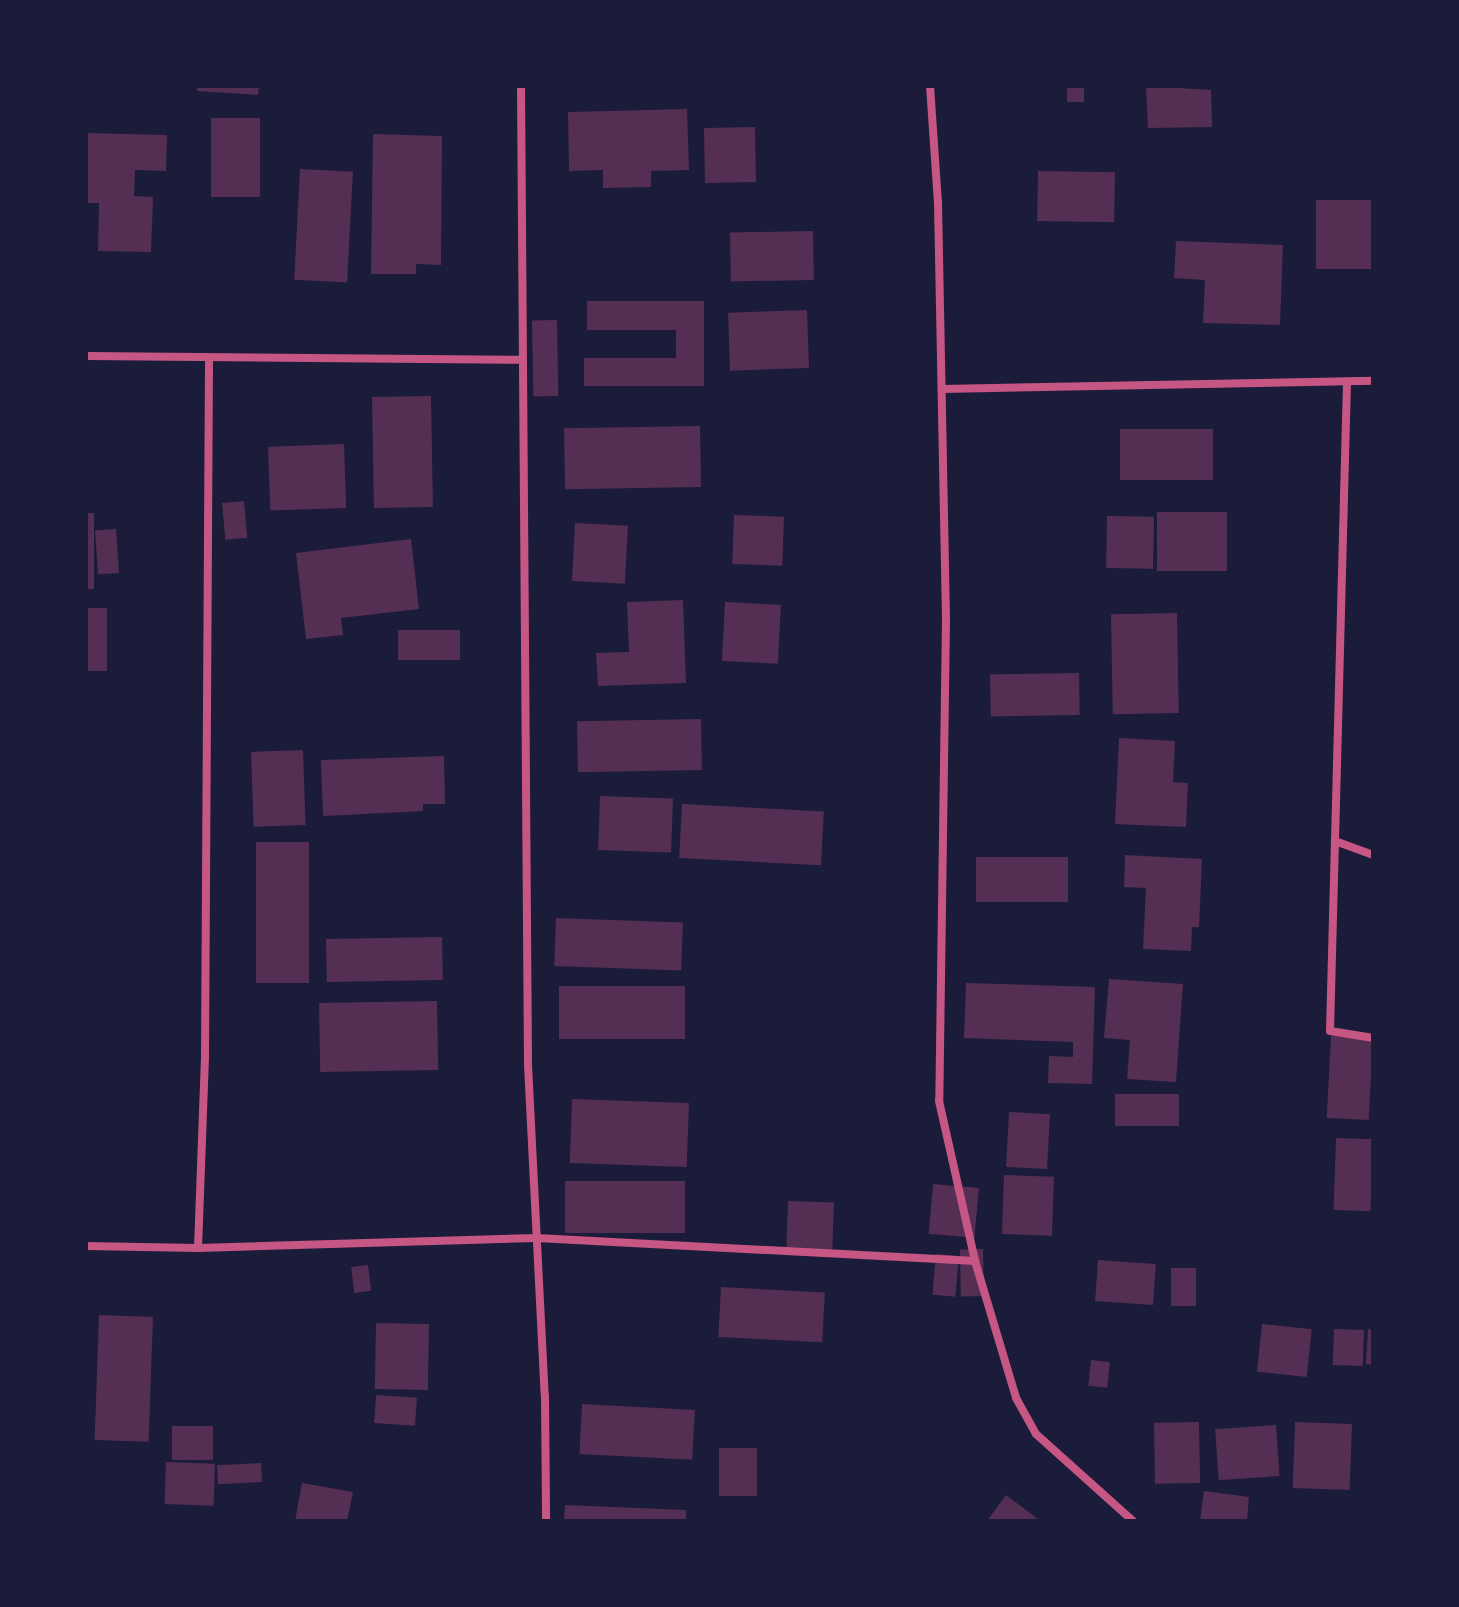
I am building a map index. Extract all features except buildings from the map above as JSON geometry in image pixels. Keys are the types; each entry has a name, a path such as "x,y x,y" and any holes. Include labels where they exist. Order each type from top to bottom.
{"street":[{"path":"521,86 528,1065 546,1521"},
{"path":"930,86 942,389 946,620 936,1060 939,1101 1001,1359 1036,1434 1133,1521"},
{"path":"86,356 209,360 522,360"},
{"path":"198,1248 205,1042 209,360"},
{"path":"942,389 1373,381"},
{"path":"1347,382 1330,1031 1373,1038"},
{"path":"1335,841 1373,855"},
{"path":"86,1246 198,1248 537,1238 975,1261"}]}
